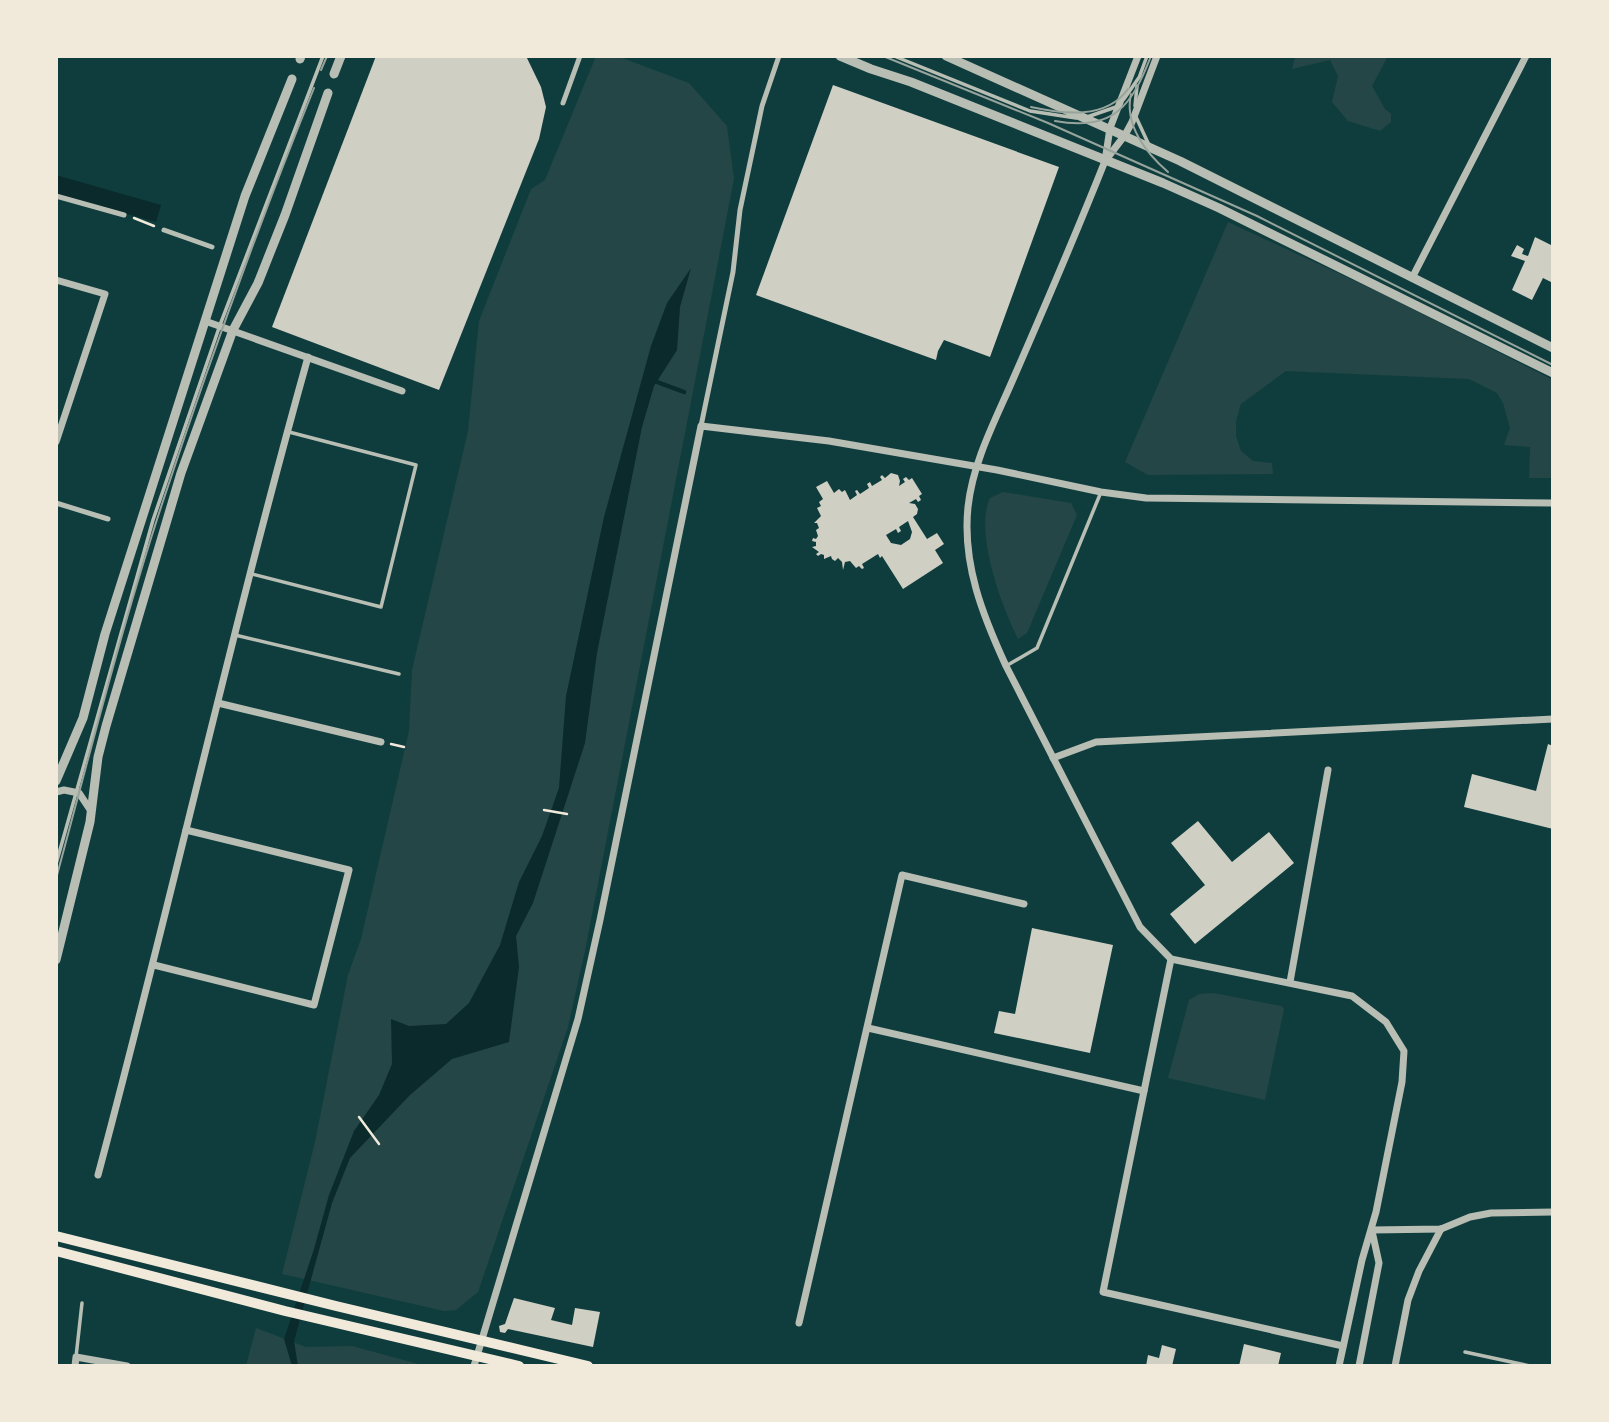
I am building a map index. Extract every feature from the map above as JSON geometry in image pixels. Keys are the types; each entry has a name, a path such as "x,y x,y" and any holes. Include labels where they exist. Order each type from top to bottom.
{"main road":[{"path":"56,1236 588,1366"},
{"path":"56,1251 475,1361 519,1366"}],"street":[{"path":"334,75 341,56"},
{"path":"563,103 580,56"},
{"path":"475,1361 578,1019 733,272 740,210 762,106 779,56"},
{"path":"840,56 911,82 1222,209 1553,373"},
{"path":"946,56 1150,147 1553,348"},
{"path":"1138,56 1110,128 1105,161 977,467 968,509 970,563 977,598 1006,666 1140,927 1171,959 1352,996 1386,1022 1404,1051 1402,1082 1372,1230 1362,1260 1339,1366"},
{"path":"1105,161 1125,135 1135,115 1157,56"},
{"path":"1412,278 1526,56"},
{"path":"56,781 83,718 105,634 245,196 292,79"},
{"path":"56,960 91,811 103,736 181,473 233,330 258,283 328,93"},
{"path":"56,196 124,215"},
{"path":"164,230 212,247"},
{"path":"56,280 105,294 56,442"},
{"path":"205,321 401,391"},
{"path":"99,1175 154,965 250,574 308,357"},
{"path":"701,426 829,441 1146,498 1553,503"},
{"path":"56,503 108,519"},
{"path":"218,703 381,741"},
{"path":"1053,758 1096,742 1553,719"},
{"path":"1290,982 1328,770"},
{"path":"56,793 65,790 76,792 85,798 91,811"},
{"path":"154,965 314,1005 349,870 186,830"},
{"path":"799,1323 902,875 1024,904"},
{"path":"1171,959 1103,1292 1343,1346"},
{"path":"868,1028 1144,1091"},
{"path":"1372,1230 1441,1229 1470,1217 1491,1213 1553,1212"},
{"path":"1395,1366 1408,1300 1419,1271 1441,1229"},
{"path":"1359,1366 1379,1263 1372,1230"},
{"path":"75,1362 127,1366"}],"lane":[{"path":"56,864 153,520 220,325 323,56"},
{"path":"894,56 1030,111 1068,119 1086,118 1118,106 1132,91 1140,76"},
{"path":"1147,56 1135,93 1135,115 1150,147"},
{"path":"250,574 381,607 416,465 287,432"},
{"path":"1006,666 1037,648 1101,492"},
{"path":"235,635 398,674"},
{"path":"75,1362 82,1303"},
{"path":"1465,1352 1530,1366"}],"path":[{"path":"124,215 164,230"},
{"path":"544,810 567,814"},
{"path":"359,1117 379,1144"}],"shaded area":[{"path":"596,56 617,56 689,83 727,126 734,179 568,1027 478,1292 456,1310 444,1311 282,1274 315,1142 348,975 361,939 409,731 412,670 468,431 479,321 531,189 545,180"},
{"path":"1295,56 1388,56 1372,86 1385,109 1391,114 1391,122 1380,131 1348,121 1332,102 1338,76 1330,60 1292,69"},
{"path":"56,175 161,205 156,222 56,194"},
{"path":"1228,222 1381,293 1553,380 1553,478 1529,478 1530,447 1504,445 1510,428 1503,403 1497,393 1469,379 1286,371 1241,404 1236,421 1236,436 1241,451 1253,461 1272,463 1273,474 1148,475 1125,462"},
{"path":"691,268 680,307 677,350 654,386 642,427 597,653 585,743 533,903 516,936 519,967 509,1042 452,1059 410,1095 350,1158 332,1203 294,1341 298,1366 292,1366 284,1339 329,1195 354,1131 379,1095 392,1064 391,1019 409,1026 446,1024 469,1003 500,945 519,882 542,836 559,788 566,696 604,517 651,346 667,303"},
{"path":"1003,492 1071,503 1077,515 1027,633 1018,639 998,590 985,530 990,498"},
{"path":"1214,993 1281,1006 1284,1009 1265,1100 1168,1078 1189,1000 1199,994"},
{"path":"256,1328 306,1347 352,1346 426,1366 246,1366"}],"building":[{"path":"376,56 526,56 541,87 546,107 539,139 439,390 272,327"},
{"path":"833,85 1059,167 990,357 944,340 936,360 756,295"},
{"path":"1535,237 1553,246 1553,283 1543,278 1532,300 1512,290 1525,261 1511,256 1517,245 1524,249 1522,254 1528,256"},
{"path":"891,473 898,475 899,486 905,482 903,479 906,477 909,480 912,478 922,494 919,496 921,500 918,502 916,499 909,503 915,504 918,509 913,517 927,539 937,533 944,544 935,550 943,563 903,589 878,554 862,564 862,569 859,566 856,568 850,561 845,562 843,570 842,562 838,558 835,561 831,556 824,559 824,555 818,556 816,554 819,552 812,547 816,546 816,542 812,541 818,536 816,530 819,528 817,523 814,523 821,516 817,508 821,506 819,502 823,499 816,487 827,481 834,493 839,489 842,492 845,490 850,500 857,495 855,491 860,494 869,488 867,484 870,482 872,486 882,480 882,475 885,478","holes":["908,521 912,532 910,539 901,545 891,543 886,535 896,529 898,533 901,531 899,527"]},
{"path":"1548,744 1553,746 1553,829 1464,807 1472,774 1536,791"},
{"path":"1198,821 1232,862 1269,832 1294,863 1195,944 1170,914 1205,885 1171,843"},
{"path":"1032,928 1113,945 1090,1053 994,1033 999,1011 1015,1014"},
{"path":"514,1298 555,1308 551,1320 572,1325 575,1308 600,1312 593,1347 508,1329 505,1333 500,1332 499,1326 505,1324"},
{"path":"1244,1344 1281,1353 1278,1366 1239,1366"},
{"path":"1162,1345 1176,1349 1172,1366 1146,1366 1148,1355 1159,1358"}],"waterway":[{"path":"657,382 684,392"}],"tram line":[{"path":"321,70 327,56"},
{"path":"883,56 1048,123 1257,216 1553,365"},
{"path":"1055,121 1092,122 1118,111 1136,88 1151,56"},
{"path":"56,879 120,642 163,501 235,293 314,88"},
{"path":"1031,107 1070,113 1096,110 1119,99 1128,89"},
{"path":"1131,94 1131,117 1139,138 1168,172"}]}
